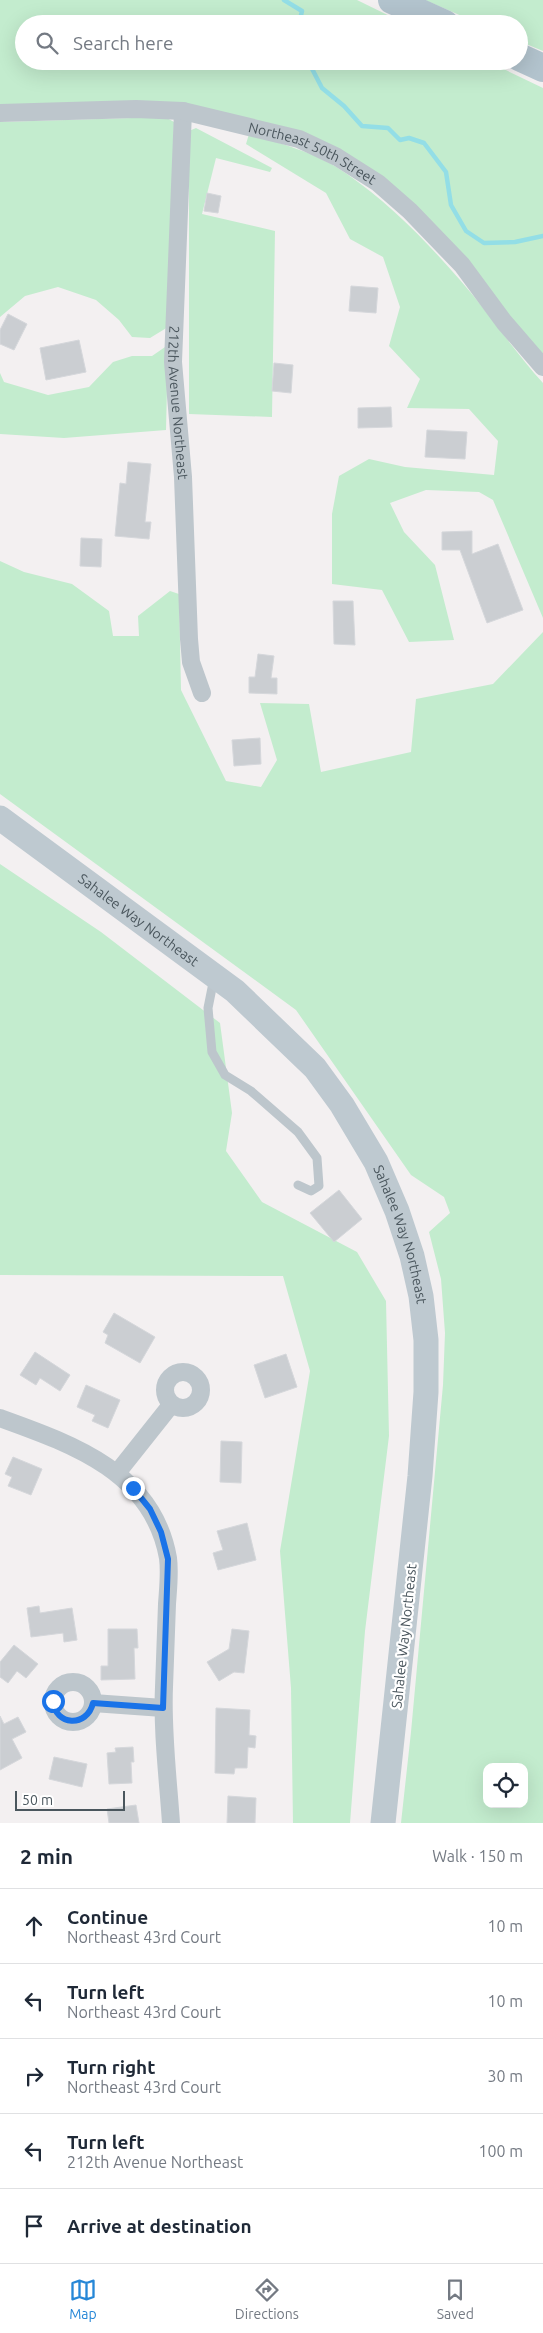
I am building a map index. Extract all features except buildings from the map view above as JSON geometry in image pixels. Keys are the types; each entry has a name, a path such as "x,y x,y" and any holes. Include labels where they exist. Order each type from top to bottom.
{"main road":[{"path":"392,0 425,15"},
{"path":"528,61 543,68"},
{"name":"Sahalee Way Northeast","path":"0,818 235,991 315,1068 342,1105 376,1162 397,1211 412,1256 421,1296 426,1340 426,1392 421,1466 383,1823"}],"street":[{"name":"Northeast 50th Street","path":"0,113 136,108 183,111 299,139 337,157 378,183 410,211 462,266 504,322 543,367"},
{"name":"212th Avenue Northeast","path":"183,111 173,362 184,476 191,662 202,693"},
{"path":"117,1473 171,1405"},
{"path":"0,1418 58,1439 84,1452 117,1473 133,1488 150,1509 161,1532 168,1559 163,1708 171,1823"},
{"path":"93,1703 163,1708"}],"lane":[{"path":"214,976 208,1008 212,1052 225,1075 251,1091 298,1132 317,1158 319,1186 311,1191 298,1185"}],"green space":[{"path":"0,0 357,0 388,15 15,15 15,70 506,70 543,88 543,356 391,187 250,119 0,107"},
{"path":"425,0 543,0 543,51 528,45 528,15 459,15"},
{"path":"165,117 174,122 168,327 150,338 132,337 119,320 96,300 58,287 25,296 0,317 0,122"},
{"path":"196,128 272,168 270,172 216,158 202,214 275,231 272,417 189,414 189,131"},
{"path":"249,134 300,150 324,160 378,197 447,265 543,383 543,618 493,500 479,492 426,490 390,503 404,532 435,565 454,640 409,642 382,590 332,584 332,514 339,476 369,459 405,467 494,475 498,441 469,409 407,408 420,379 389,346 400,307 383,257 350,239 326,193 246,144"},
{"path":"168,345 166,430 64,438 0,434 0,373 4,382 48,395 89,387 113,362 132,356 152,356"},
{"path":"0,561 24,572 72,584 109,611 113,636 139,636 138,616 170,591 179,594 181,690 226,781 261,787 277,760 260,703 309,704 321,772 411,752 416,699 493,684 543,632 543,1823 401,1823 443,1385 445,1333 441,1279 429,1232 450,1213 444,1197 411,1175 296,1010 0,794"},
{"path":"0,864 101,932 220,1023 232,1113 226,1151 262,1202 357,1252 386,1301 389,1436 365,1631 350,1823 293,1823 291,1688 280,1551 310,1371 283,1276 0,1275"}],"waterway":[{"path":"284,0 302,11 301,15"},
{"path":"313,70 322,88 344,106 362,126 388,128 400,140 409,138 424,143 446,172 451,205 466,231 484,243 515,242 543,236"}],"route":[{"path":"53,1701 56,1712 60,1717 72,1722 84,1719 88,1715 93,1703 163,1708 168,1559 161,1532 150,1509 133,1488"}]}
